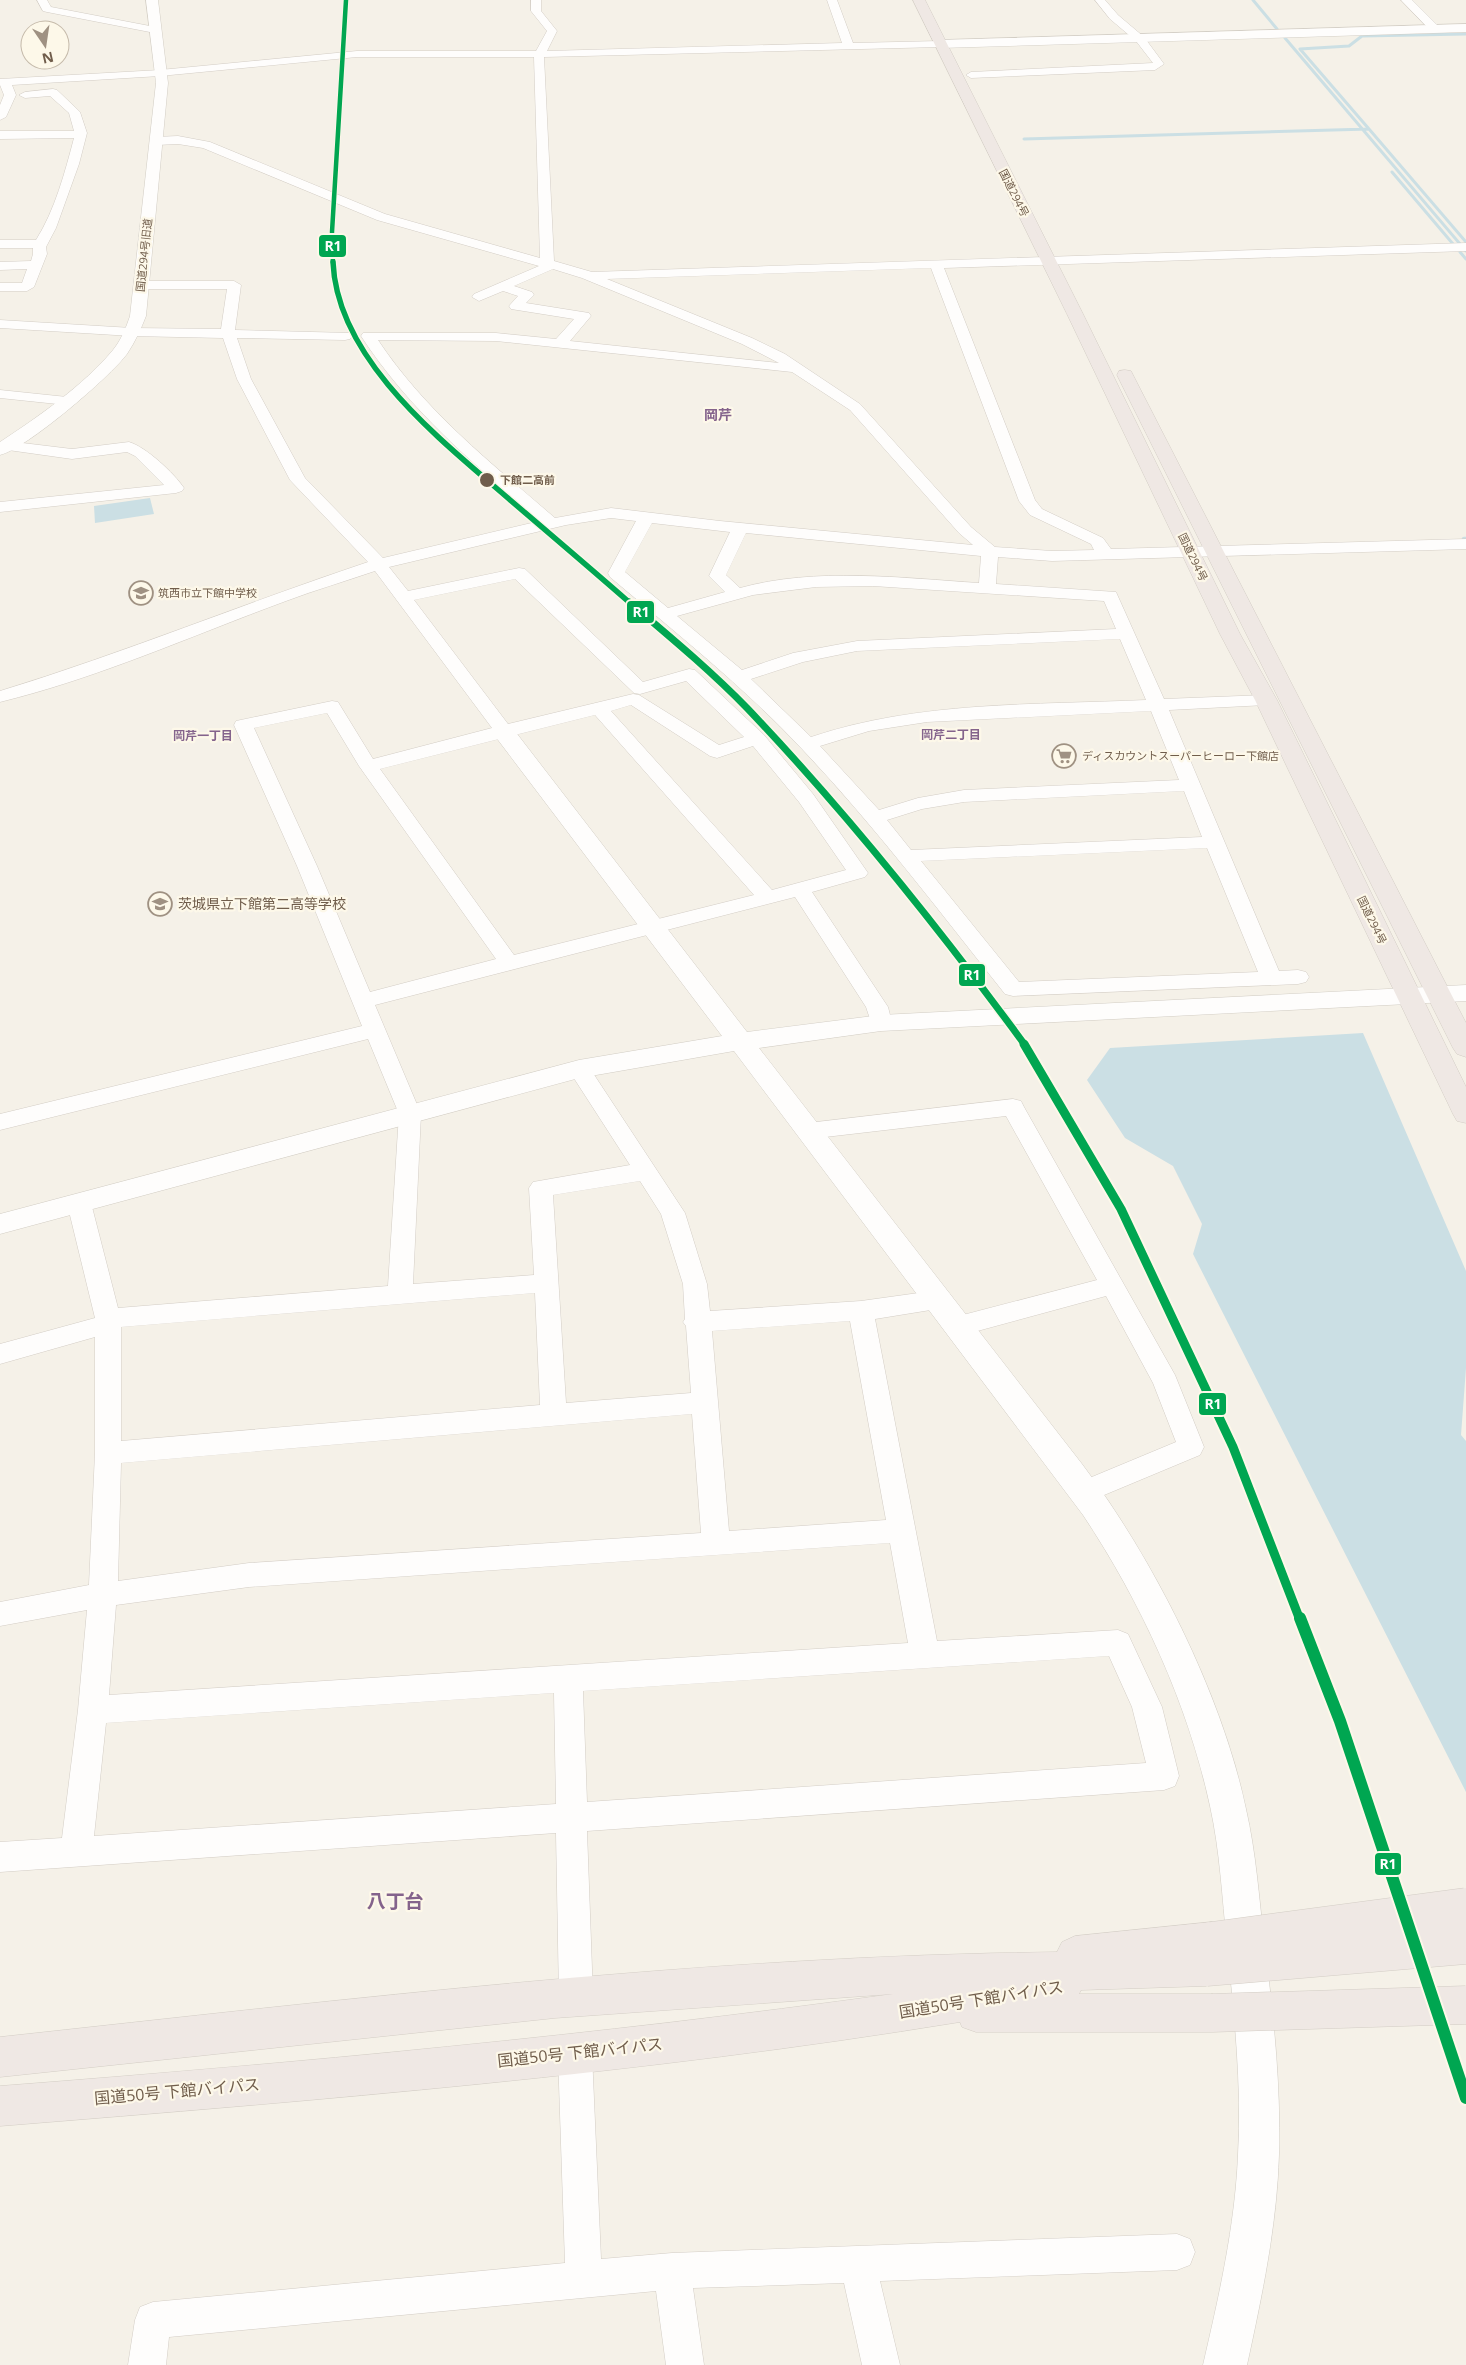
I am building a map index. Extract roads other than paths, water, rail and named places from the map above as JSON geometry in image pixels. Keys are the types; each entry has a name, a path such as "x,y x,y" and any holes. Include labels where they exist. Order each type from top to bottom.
{"highway":[{"name":"国道294号","path":"919,0 1230,634 1266,700 1466,1114"},
{"path":"948,29 1002,136"},
{"path":"1063,254 1075,277"},
{"name":"国道294号","path":"1119,363 1466,1048"},
{"path":"892,1974 1209,1954 1466,1907"},
{"name":"国道50号 下館バイパス","path":"0,2106 154,2094 575,2054 894,2013 1157,1970 1209,1954 1466,1945"},
{"name":"国道50号 下館バイパス","path":"0,2057 576,1997 892,1974 1157,1970"},
{"path":"894,2013 1212,2013 1466,2005"}],"street":[{"path":"42,0 47,9 155,30"},
{"name":"国道294号旧道","path":"3,448 29,432 93,380 120,352 132,332 138,316 162,83 152,0"},
{"path":"536,0 536,11 552,31 539,54 549,264"},
{"path":"832,0 849,47"},
{"path":"971,75 1149,67 1159,64 1140,39 1114,17 1100,0"},
{"path":"1406,0 1435,29"},
{"path":"10,96 2,82 160,72 356,54 539,54 849,47 1466,28"},
{"path":"0,287 27,287 40,254 40,244 50,228 73,164 81,133 74,112 53,92 10,96"},
{"path":"0,117 10,96"},
{"path":"0,135 75,134"},
{"path":"156,141 178,140 206,145 381,217 587,275 748,341 780,357 855,407 965,530 990,552"},
{"path":"0,234 24,234"},
{"path":"0,244 40,244"},
{"path":"587,275 1048,261 1063,254 1466,248"},
{"path":"479,297 549,264"},
{"path":"0,266 36,265"},
{"path":"936,265 1027,501 1036,512 1097,541 1106,555"},
{"path":"141,285 234,285 228,333 244,379 298,480 379,564 738,1042 940,1300 1085,1492 1115,1538 1145,1594 1178,1664 1205,1729 1227,1805 1239,1882 1253,2018 1259,2127 1253,2222 1238,2307 1225,2365"},
{"path":"503,287 526,295 516,306 584,316 559,345"},
{"path":"0,324 132,332 344,336"},
{"path":"551,523 462,445 384,363 368,336 496,337 559,345 659,353 800,370"},
{"path":"0,394 67,401"},
{"path":"0,507 176,488 140,453 129,447 72,454 3,448"},
{"path":"0,697 87,670 211,625 280,597 379,564 551,523 611,513 740,528 990,552 1052,556 1466,544"},
{"path":"646,518 616,572 739,677 808,744 907,856 1013,989 1298,977"},
{"path":"736,593 717,576 740,528"},
{"path":"987,588 990,552"},
{"path":"404,596 519,574 637,694 717,752 757,739"},
{"path":"666,614 736,593 788,585 846,581 1110,596 1158,706 1271,978"},
{"path":"739,677 799,657 856,646 1126,634"},
{"path":"362,1001 651,926 768,898 858,872 806,798 757,739 689,674 599,709 368,766"},
{"path":"808,744 851,729 904,718 1266,700"},
{"path":"400,1294 410,1114 307,866 243,725 332,706 368,766 509,963"},
{"path":"599,709 768,898"},
{"path":"875,818 918,804 964,796 1191,785"},
{"path":"907,856 1215,842"},
{"path":"800,889 876,1007 881,1023"},
{"path":"0,1224 579,1069 738,1042 881,1023 1466,993"},
{"path":"0,1122 374,1030"},
{"path":"579,1069 673,1213 695,1284 696,1322 716,1544"},
{"path":"808,1131 1013,1106 1166,1382 1191,1447 1085,1492"},
{"path":"554,1414 548,1283 541,1188 646,1171"},
{"path":"76,1852 93,1710 103,1595 108,1453 108,1321 79,1203"},
{"path":"0,1354 108,1321 400,1294 548,1283"},
{"path":"959,1326 1112,1285"},
{"path":"696,1322 861,1311 940,1300"},
{"path":"861,1311 925,1655"},
{"path":"108,1453 554,1414 703,1403"},
{"path":"0,1614 103,1595 249,1575 902,1531"},
{"path":"0,1857 1164,1776 1147,1707 1118,1643 93,1710"},
{"path":"568,1679 576,1997"},
{"path":"575,2054 584,2280"},
{"path":"147,2365 152,2320 672,2271 1177,2252"},
{"path":"858,2265 881,2365"},
{"path":"672,2271 685,2365"}],"waterway":[{"path":"1253,0 1277,29"},
{"path":"1369,129 1300,49 1349,46 1362,36 1466,34"},
{"path":"1285,38 1362,129"},
{"path":"1024,139 1362,129"},
{"path":"1362,129 1466,251"},
{"path":"1362,129 1369,129"},
{"path":"1369,129 1466,242"},
{"path":"1392,172 1453,244"},
{"path":"1460,252 1466,259"}],"place":[{"name":"下館二高前","path":"487,480"},
{"name":"筑西市立下館中学校","path":"141,593"},
{"name":"ディスカウントスーパーヒーロー下館店","path":"1064,756"},
{"name":"茨城県立下館第二高等学校","path":"160,904"}],"district":[{"name":"岡芹","path":"718,415"},
{"name":"岡芹二丁目","path":"951,735"},
{"name":"岡芹一丁目","path":"203,736"},
{"name":"八丁台","path":"395,1901"}]}
